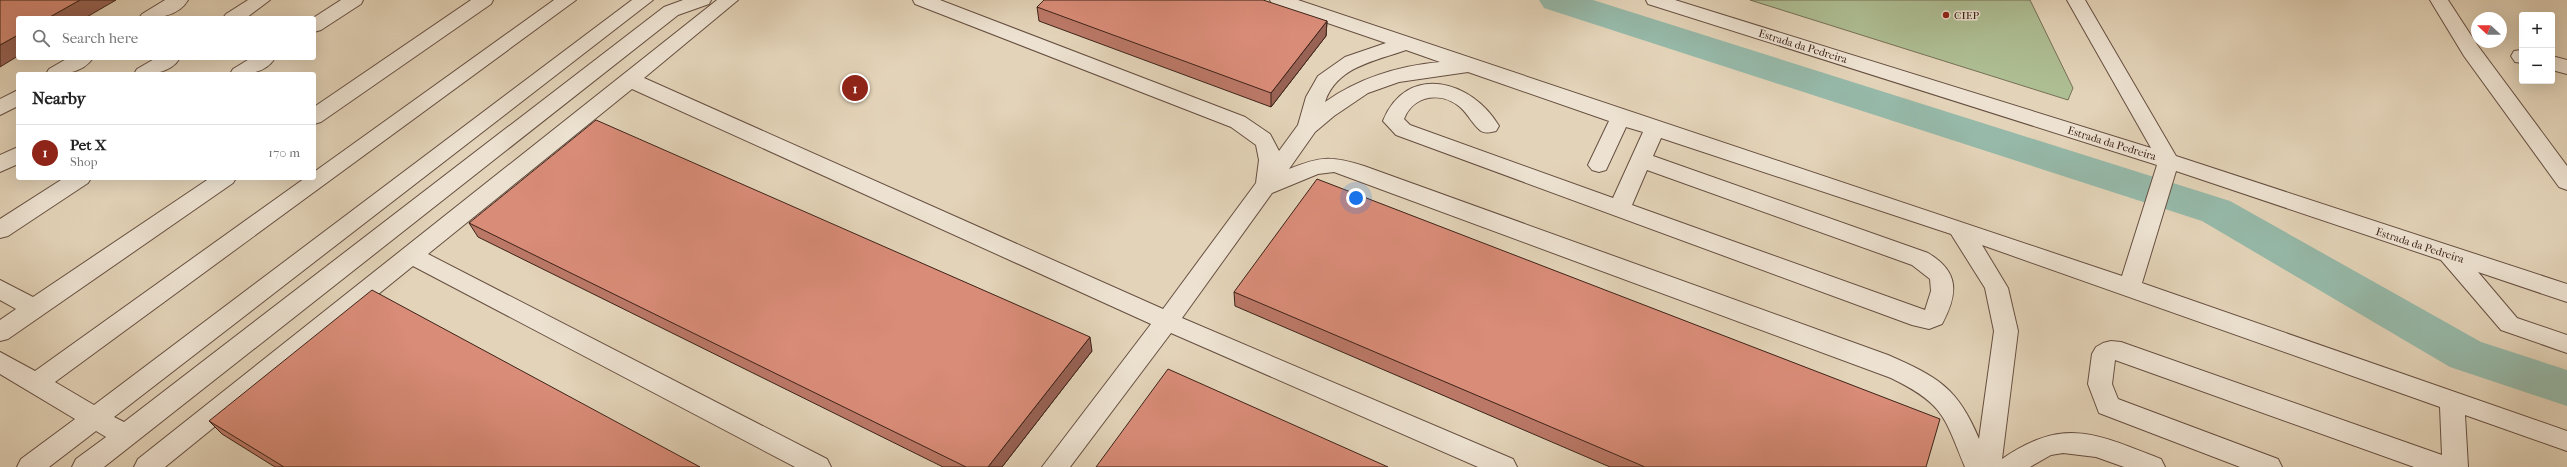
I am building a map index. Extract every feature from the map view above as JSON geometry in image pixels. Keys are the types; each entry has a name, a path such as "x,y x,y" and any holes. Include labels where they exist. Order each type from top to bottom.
{"street":[{"path":"153,16 179,0"},
{"path":"236,16 261,0"},
{"path":"316,25 354,0"},
{"path":"316,116 484,0"},
{"path":"457,20 485,9 500,0"},
{"path":"36,383 568,0"},
{"path":"30,467 644,0"},
{"path":"154,465 729,0"},
{"path":"922,0 1238,122 1256,133 1268,146 1271,159 1265,187"},
{"path":"1279,0 1473,67 1959,228 2567,441"},
{"name":"Estrada da Pedreira","path":"1655,0 2169,161 2567,293"},
{"path":"2076,0 2169,161 2161,182 2129,288"},
{"path":"2439,0 2471,51 2567,182"},
{"path":"85,467 671,11 689,2"},
{"path":"1308,127 1317,96 1325,81 1338,70 1405,44"},
{"path":"59,72 80,60"},
{"path":"147,72 167,60"},
{"path":"243,72 262,60"},
{"path":"2555,64 2567,67"},
{"path":"1055,467 1166,321 1308,127 1329,108 1356,90 1386,77 1423,70 1473,67"},
{"path":"630,80 1166,321 1504,467"},
{"path":"1489,126 1466,101 1448,92 1436,90 1424,91 1407,97 1395,114 1394,120 1403,130 1920,319 1929,320 1934,318 1944,288 1940,272 1932,265 1920,259 1642,160"},
{"path":"0,108 16,98"},
{"path":"1599,165 1621,116"},
{"path":"1619,209 1656,128"},
{"path":"0,165 16,155"},
{"path":"1265,187 1316,167 1334,165 1357,171 1880,362 1907,374 1932,390 1954,412 1978,467"},
{"path":"0,230 77,180"},
{"path":"0,332 222,180"},
{"path":"1959,228 1998,287 2004,309 2006,331 1988,467"},
{"path":"2449,254 2509,324 2567,344"},
{"path":"412,255 818,467"},
{"path":"0,289 34,308"},
{"path":"2269,467 2108,406 2100,384 2104,354 2110,350 2121,351 2444,467"},
{"path":"0,362 126,436"},
{"path":"2452,401 2455,467"},
{"path":"2010,467 2026,454 2051,443 2075,442 2098,447 2152,467"}],"green space":[{"path":"1750,0 2030,0 2073,88 2068,100"}],"building":[{"path":"0,0 80,0 52,16 16,16 16,36 0,45"},
{"path":"1044,0 1263,0 1327,21 1271,93 1037,7"},
{"path":"596,120 1090,337 988,467 966,467 469,223"},
{"path":"1317,179 1940,419 1926,467 1645,467 1234,292"},
{"path":"372,290 700,467 284,467 209,421"},
{"path":"1168,369 1388,467 1096,467"}],"waterway":[{"path":"1556,0 2216,211 2466,355 2567,388"}],"place":[{"name":"CIEP","path":"1946,15"},
{"name":"Pet X","path":"855,88"}]}
